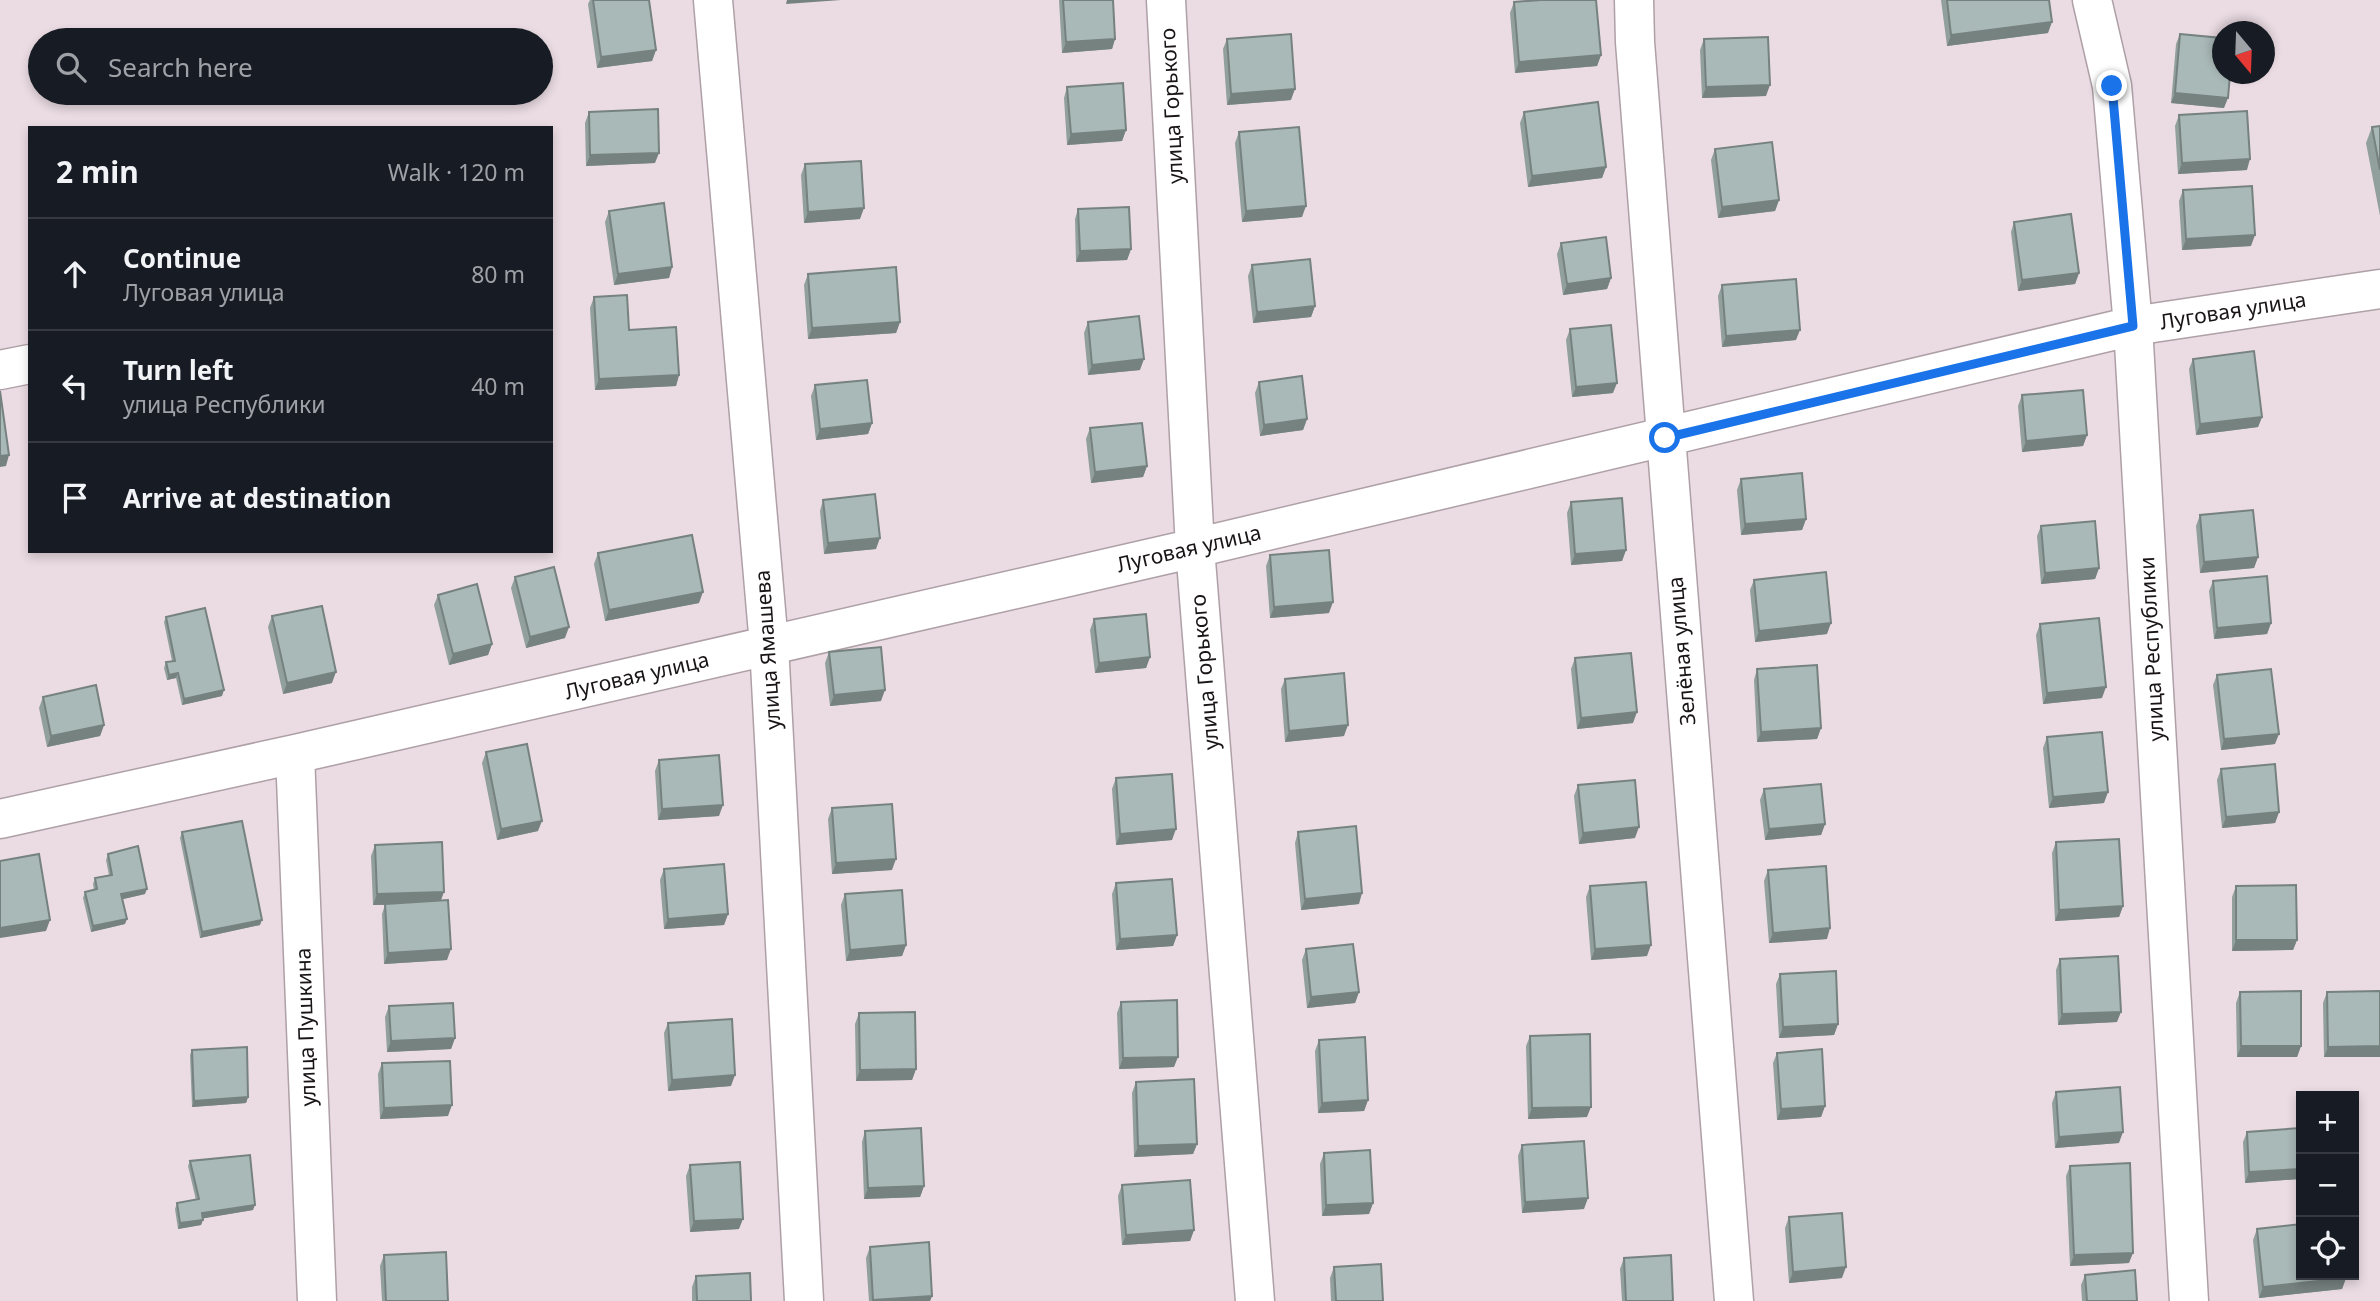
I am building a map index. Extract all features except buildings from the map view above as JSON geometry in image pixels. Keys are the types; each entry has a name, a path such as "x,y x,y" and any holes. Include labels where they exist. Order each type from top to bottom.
{"street":[{"name":"улица Ямашева","path":"713,0 769,645 804,1301"},
{"name":"улица Горького","path":"1166,0 1195,548 1255,1301"},
{"name":"Зелёная улица","path":"1634,0 1665,438 1734,1301"},
{"name":"улица Республики","path":"2092,0 2112,86 2133,326 2189,1301"},
{"name":"Луговая улица","path":"0,819 1195,548 2133,326 2380,289"},
{"path":"0,370 28,364"},
{"name":"улица Пушкина","path":"295,754 317,1301"}],"route":[{"path":"1665,438 2133,326 2112,86"}]}
